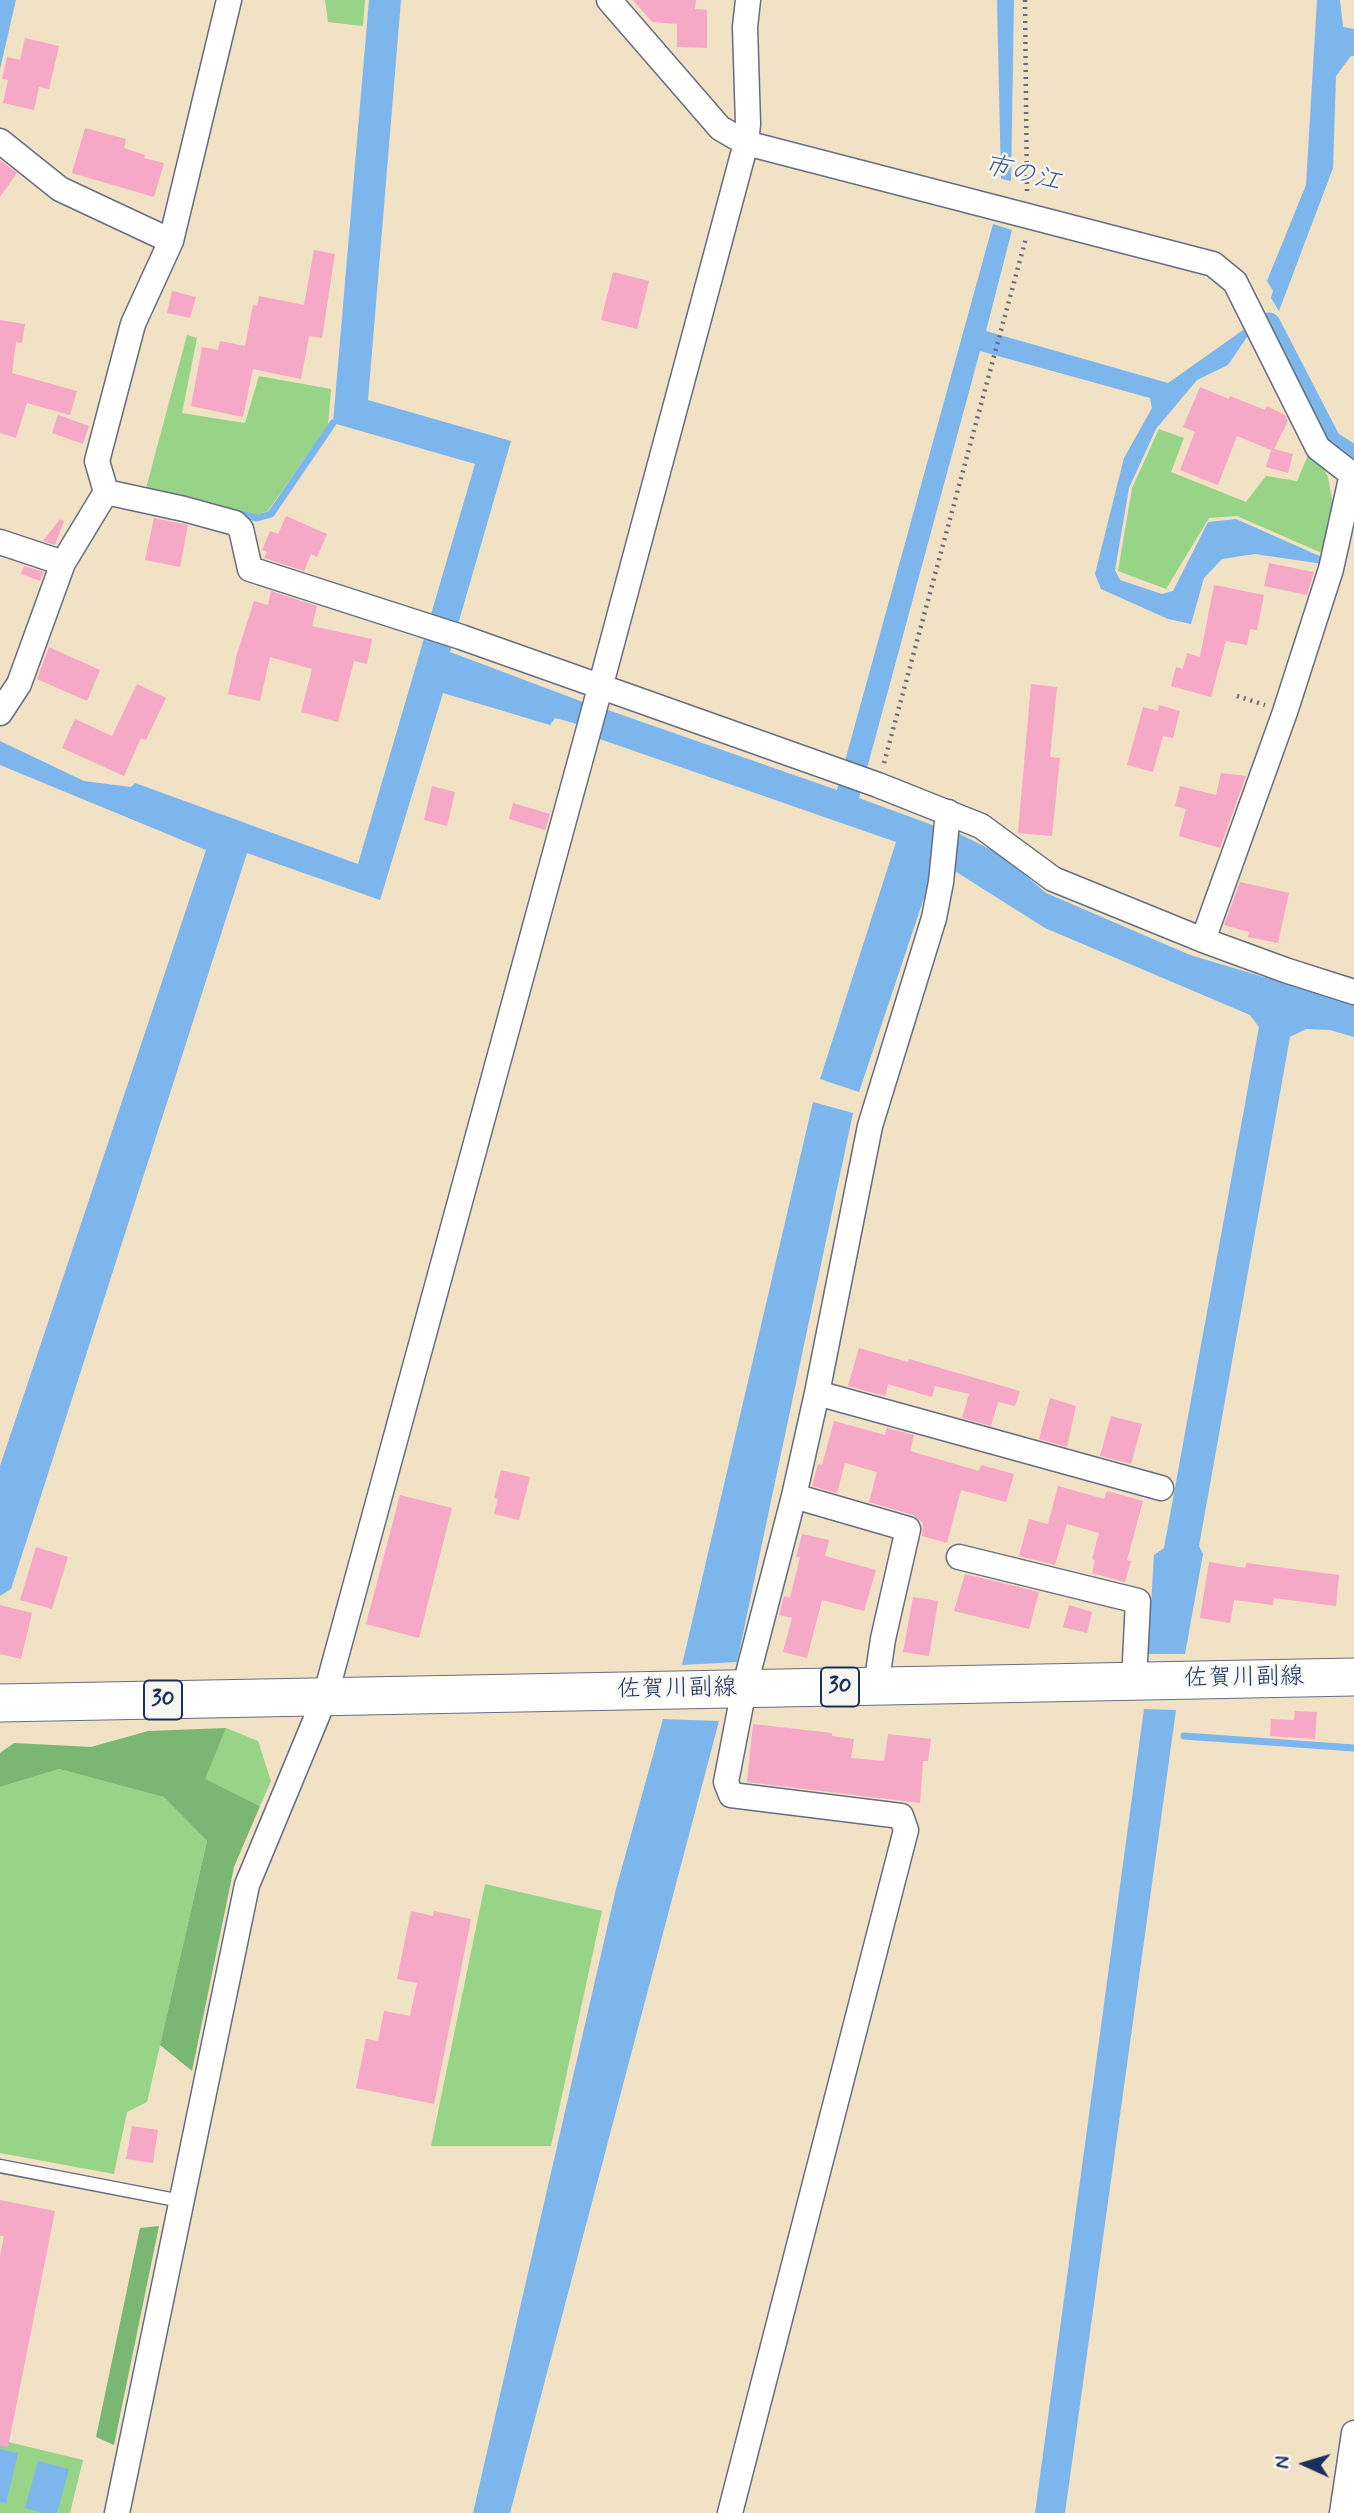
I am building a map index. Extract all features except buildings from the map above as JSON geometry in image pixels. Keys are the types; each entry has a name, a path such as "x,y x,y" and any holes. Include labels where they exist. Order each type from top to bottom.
{"main road":[{"name":"佐賀川副線","path":"0,1703 1354,1677"}],"street":[{"path":"0,713 19,684 63,563 106,492 97,461 133,324 171,241 229,0"},
{"path":"609,0 720,128 1029,206 1213,264 1235,282 1318,448 1353,475 1319,608 1285,712 1203,940"},
{"path":"117,2513 247,1885 325,1697 600,688 747,134 748,0"},
{"path":"0,141 60,189 171,241"},
{"path":"106,492 234,523 241,529 250,569 461,637 873,783 981,826 1053,879 1203,940 1354,992"},
{"path":"0,542 63,563"},
{"path":"730,2513 906,1830 901,1816 731,1795 726,1782 744,1689 794,1496 817,1393 870,1126 934,918 941,882 948,812"},
{"path":"817,1393 1161,1488"},
{"path":"794,1496 908,1529 883,1639 876,1686"},
{"path":"959,1556 1138,1601 1134,1681"},
{"path":"1342,2513 1354,2432"}],"lane":[{"path":"0,2166 181,2201"}],"path":[{"path":"873,783 1001,330 1029,206 1025,0"}],"green space":[{"path":"325,0 365,0 363,26 328,22"},
{"path":"187,335 197,338 182,413 245,423 259,376 331,389 328,425 268,511 245,518 145,492"},
{"path":"1159,429 1184,438 1171,472 1246,502 1266,476 1297,481 1312,446 1328,477 1334,510 1324,554 1237,516 1209,518 1166,589 1118,571 1132,488"},
{"path":"226,1728 258,1741 271,1781 260,1806 204,1779"},
{"path":"226,1728 205,1779 260,1806 234,1867 192,2071 160,2045 207,1841 164,1797 59,1769 0,1787 0,1753 14,1743 91,1747 148,1731"},
{"path":"59,1769 165,1797 207,1841 147,2102 127,2112 114,2174 0,2153 0,1787"},
{"path":"485,1884 602,1911 551,2146 431,2146"},
{"path":"159,2226 114,2445 96,2437 140,2228"},
{"path":"0,2440 83,2460 70,2513 0,2513"}],"water":[{"path":"0,0 16,0 0,69"},
{"path":"369,0 401,0 368,400 511,441 450,652 583,702 577,724 555,718 550,725 443,693 380,900 247,853 11,1589 0,1596 0,1466 206,850 0,765 0,741 84,781 131,787 135,783 358,864 475,464 333,423"},
{"path":"997,0 1014,0 1011,181 1001,179"},
{"path":"1317,0 1340,0 1343,27 1354,29 1354,56 1351,56 1336,76 1333,168 1279,311 1271,298 1273,291 1267,281 1306,185"},
{"path":"993,224 1012,230 986,331 1168,383 1246,328 1249,334 1228,365 1197,380 1156,429 1129,488 1115,570 1120,580 1162,594 1173,591 1208,522 1236,519 1324,558 1323,564 1255,554 1222,559 1204,578 1191,624 1168,619 1101,589 1095,574 1124,458 1152,408 1150,398 980,351 859,798 935,826 932,874 859,1092 820,1079 896,842 597,738 605,709 837,790"},
{"path":"954,831 1003,856 1046,893 1190,955 1354,1004 1354,1037 1330,1030 1306,1029 1290,1037 1199,1546 1203,1554 1185,1654 1148,1654 1154,1555 1164,1548 1259,1027 1250,1015 1045,928 950,868"},
{"path":"813,1102 853,1113 737,1662 682,1665"},
{"path":"1144,1709 1176,1710 1065,2513 1035,2513"},
{"path":"663,1719 719,1721 510,2513 473,2513 616,1889"},
{"path":"0,2449 18,2453 6,2503 0,2502"},
{"path":"38,2461 69,2469 57,2513 43,2513 25,2508"}],"waterway":[{"name":"市の江","path":"1269,324 1330,442 1354,457"},
{"path":"236,513 257,518 271,514 333,423"},
{"path":"1184,1736 1354,1748"}]}
